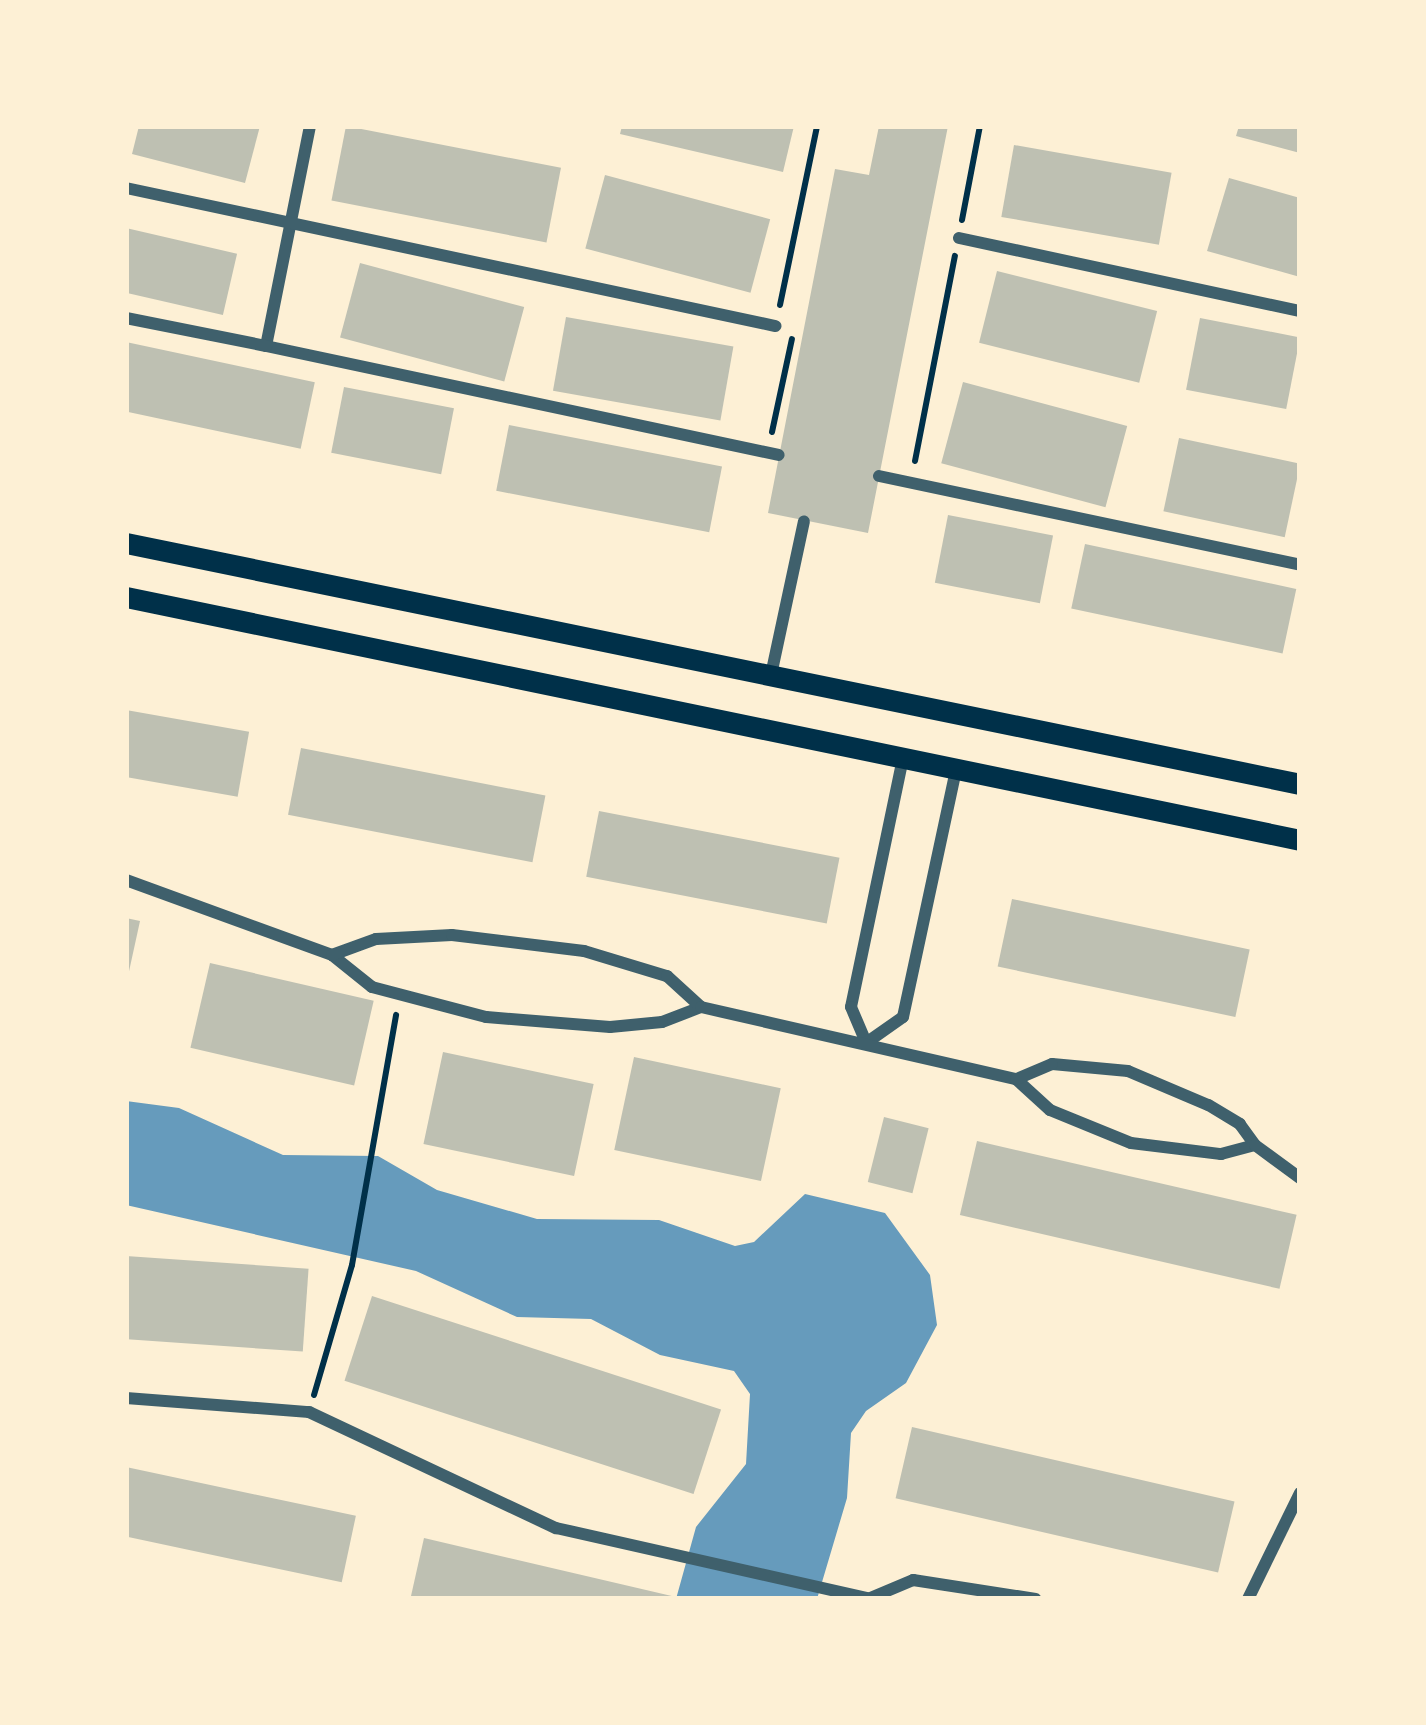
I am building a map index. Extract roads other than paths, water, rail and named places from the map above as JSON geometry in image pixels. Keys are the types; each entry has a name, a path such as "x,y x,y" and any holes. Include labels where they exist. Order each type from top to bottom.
{"main road":[{"path":"126,543 1300,784"},
{"path":"126,597 1300,840"}],"street":[{"path":"266,346 310,126"},
{"path":"126,188 776,326"},
{"path":"958,238 1300,311"},
{"path":"126,318 774,453"},
{"path":"879,476 1300,565"},
{"path":"771,675 804,520"},
{"path":"866,1042 851,1007 903,758"},
{"path":"866,1042 903,1017 956,769"},
{"path":"126,880 332,955 373,987 449,1012 569,1028 662,1022 701,1007"},
{"path":"332,955 376,939 500,936 628,962 667,976 701,1007 1016,1079 1050,1110 1131,1143 1221,1154 1255,1145"},
{"path":"1016,1079 1052,1064 1128,1072 1224,1114 1255,1145 1300,1178"},
{"path":"126,1398 309,1412 556,1528 837,1592 868,1598 913,1580 1036,1599"},
{"path":"1248,1599 1300,1493"}],"water":[{"path":"126,1101 179,1108 283,1155 378,1156 437,1190 537,1219 659,1220 735,1246 754,1242 805,1194 885,1213 930,1275 937,1325 906,1383 866,1411 851,1433 847,1498 817,1599 676,1599 696,1527 746,1464 750,1394 734,1371 660,1355 591,1319 517,1317 416,1271 126,1205"}]}
